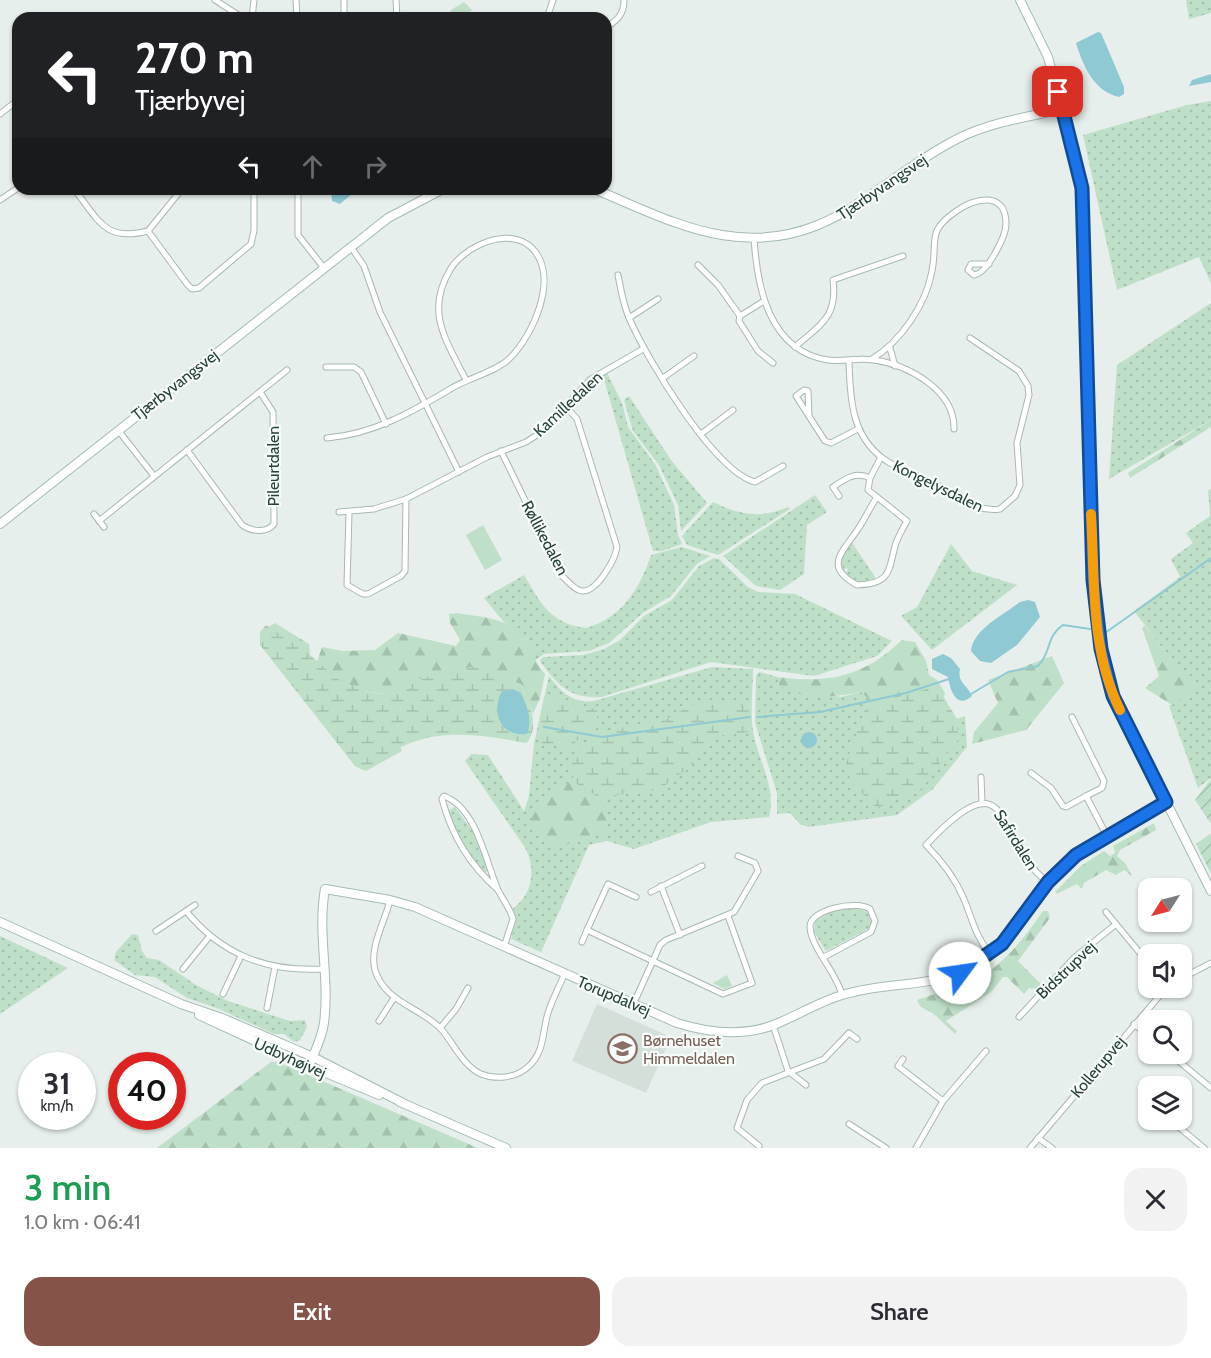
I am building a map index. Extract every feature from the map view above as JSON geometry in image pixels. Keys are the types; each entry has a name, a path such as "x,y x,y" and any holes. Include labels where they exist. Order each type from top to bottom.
{"street":[{"path":"215,0 234,12"},
{"path":"612,24 624,10 624,0"},
{"path":"1020,0 1048,57 1064,109 1080,179 1085,231 1093,580 1105,675 1113,696 1211,891"},
{"path":"0,114 12,105"},
{"name":"Tjærbyvangsvej","path":"609,195 697,230 724,236 754,238 790,234 825,224 859,206 959,138 991,125 1064,109"},
{"path":"79,195 110,231 126,235 148,231 177,195"},
{"path":"148,231 187,284 192,289 199,288 251,244 254,230 254,195"},
{"path":"298,195 298,235 324,268"},
{"name":"Tjærbyvangsvej","path":"0,524 351,247 388,219 430,195"},
{"path":"754,238 755,263 764,301 774,323 795,347 826,360 849,362 872,359 890,348 921,304 928,286 936,228 943,220 970,201 990,200 999,206 1004,214 1006,226 989,264"},
{"path":"327,438 350,436 386,424 466,380 508,361 521,346 537,320 543,295 542,270 536,254 530,246 518,240 482,242 466,251 453,264 441,285 437,318 466,380"},
{"path":"351,247 364,266 380,312 459,472"},
{"path":"795,347 830,315 834,305 833,280 903,256"},
{"path":"698,266 718,285 740,316 739,321 758,351 773,363"},
{"path":"618,275 629,318 643,349 701,434 724,461 746,479 755,482 762,480 783,465"},
{"path":"629,318 658,298"},
{"path":"740,316 764,301"},
{"name":"Kongelysdalen","path":"849,362 850,402 858,429 881,457 978,508 1000,509 1015,496 1020,477 1016,458 1017,443 1029,395 1028,386 1019,371 970,338"},
{"path":"890,348 895,366"},
{"name":"Kamilledalen","path":"339,512 406,500 501,451 526,442 540,433 591,379 643,349"},
{"path":"663,378 694,356"},
{"path":"872,359 914,374 940,393 953,409 954,429"},
{"path":"326,367 354,367 362,372 386,424"},
{"path":"99,520 287,370"},
{"name":"Pileurtdalen","path":"187,450 242,525 249,529 267,530 271,528 274,524 273,412 260,392"},
{"name":"Røllikedalen","path":"501,451 562,576 574,588 589,589 616,558 617,548 577,419 565,406"},
{"path":"701,434 733,410"},
{"path":"809,416 825,441 831,443 858,429"},
{"path":"118,430 154,476"},
{"path":"877,497 858,529 840,552 838,560 841,572 857,585 871,585 886,574 893,564 897,540 907,521 877,497 868,490 870,478 881,457"},
{"path":"770,462 776,470"},
{"path":"839,496 833,487 847,478 858,474 870,478"},
{"path":"349,512 347,585 363,594 368,594 401,576 405,571 406,500"},
{"path":"94,514 104,527"},
{"path":"1031,773 1051,788 1066,807 1102,788 1104,781 1072,717"},
{"name":"Safirdalen","path":"981,777 982,803"},
{"path":"498,890 478,871 462,849 445,810 442,799 444,796 460,809 478,833 488,856 498,890 513,919 504,947"},
{"path":"1086,796 1107,836"},
{"name":"Torupdalvej","path":"309,1066 323,1026 322,921 325,889 390,900 415,907 564,975 677,1023 704,1030 741,1032 773,1025 842,995 944,979 968,969 990,954 1014,932 1048,882 1076,855 1166,802"},
{"name":"Safirdalen","path":"990,954 976,935 963,898 946,865 926,845 944,826 982,803 995,805 1000,810 1030,868 1048,882"},
{"path":"633,1005 660,945 728,916 737,908 758,871 755,863 738,856"},
{"path":"651,892 702,866"},
{"path":"582,942 608,884 636,897"},
{"path":"661,886 680,935"},
{"path":"390,900 374,957 380,982 394,998 440,1028 476,1071 495,1077 517,1074 527,1069 539,1054 548,1013 564,975"},
{"path":"824,957 871,932 875,921 870,909 854,904 815,916 810,927 824,957 842,995"},
{"path":"156,931 195,905"},
{"path":"186,911 209,937 241,956 275,967 323,969"},
{"path":"1106,912 1138,951"},
{"path":"587,930 723,994 752,982 728,916"},
{"name":"Udbyhøjvej","path":"0,922 181,1004 220,1026 309,1066 403,1103 506,1148"},
{"name":"Bidstrupvej","path":"1019,1017 1075,957 1115,925"},
{"path":"183,969 209,937"},
{"path":"223,994 241,956"},
{"path":"1192,973 1211,963"},
{"path":"267,1008 275,967"},
{"path":"440,1028 456,1009 468,988"},
{"path":"379,1021 394,998"},
{"name":"Kollerupvej","path":"1030,1148 1157,998"},
{"name":"Udbyhøjvej","path":"181,1004 222,1018 312,1057 403,1103"},
{"path":"1134,1024 1138,1027"},
{"path":"773,1025 788,1071 806,1085"},
{"path":"759,1146 737,1128 747,1100 762,1083 788,1071 824,1059 849,1033 857,1039"},
{"path":"916,1148 943,1101 986,1052"},
{"path":"903,1059 898,1066 943,1101"},
{"path":"1182,1064 1211,1088"},
{"path":"849,1124 886,1148"},
{"path":"1182,1130 1204,1148"},
{"path":"1038,1138 1052,1148"}],"shaded area":[{"name":"Børnehuset Himmeldalen","path":"597,1004 671,1037 646,1093 572,1061"}],"green space":[{"path":"1186,0 1211,0 1211,13 1189,19"},
{"path":"464,2 472,10 450,12"},
{"path":"1211,101 1211,283 1199,257 1117,290 1083,135 1187,105"},
{"path":"1211,303 1211,420 1109,479 1117,365"},
{"path":"607,373 622,403 628,427 655,464 674,505 678,535 682,544 662,551 653,551 603,376"},
{"path":"629,396 671,460 707,503 681,531 678,505 659,465 633,431 624,400"},
{"path":"1211,420 1211,427 1130,478 1128,473"},
{"path":"1211,489 1211,778 1198,788 1169,706 1193,688 1134,611 1180,577 1171,559 1193,543 1186,533 1210,516 1208,491"},
{"path":"815,495 827,512 807,525 804,574 780,590 756,586 723,556"},
{"path":"713,502 750,514 769,513 788,507 790,509 718,555 687,545 682,536"},
{"path":"483,525 502,560 485,570 466,535"},
{"path":"851,541 877,580 860,583 845,573 847,568 843,570 841,559"},
{"path":"951,544 972,571 1017,585 932,650 901,616 917,607"},
{"path":"682,547 710,556 697,564 671,596 643,613 609,643 589,651 544,654 534,661 527,639 503,621 484,598 524,575 536,595 555,617 574,626 586,628 610,617 628,600 641,579 651,555"},
{"path":"714,558 719,559 748,587 758,592 795,594 892,641 877,656 814,676 711,662 602,697 581,696 566,689 540,661 543,657 583,655 604,649 620,640 644,616 672,600 699,566"},
{"path":"457,613 505,623 521,633 527,640 545,674 540,698 533,714 521,684 397,739 402,751 366,771 355,766 263,630 275,623 309,644 313,695 393,695 363,691 326,679 317,662 322,647 343,651 375,650 398,633 456,646 460,640 450,623 449,614"},
{"path":"266,625 308,653 336,678 363,691 382,694 413,680 475,666 521,684 532,714 531,736 527,743 467,735 422,739 396,749 363,770 355,766 260,645 260,632"},
{"path":"1145,626 1194,688 1172,705 1145,688 1159,676 1142,628"},
{"path":"902,640 915,642 926,661 929,675 937,680 945,693 943,703 876,706 861,692 819,696 799,693 779,686 778,677 814,679 845,675 874,662"},
{"path":"1052,656 1064,683 1026,730 972,744 974,732 998,703 988,680"},
{"path":"712,667 753,669 752,723 755,742 771,795 769,817 711,822 634,849 607,841 589,845 541,952 511,939 516,919 513,908 525,895 531,879 528,854 465,761 471,754 488,755 524,811 529,796 534,743 549,676 568,696 594,701"},
{"path":"759,672 778,677 779,686 841,697 861,692 876,706 957,719 965,716 967,747 933,789 897,815 808,827 800,824 790,813 777,814 777,793 755,723 756,676"},
{"path":"937,686 957,719 958,740 921,789 877,808 853,785 845,766 866,706"},
{"path":"552,695 564,704 573,717 579,733 580,748 567,750 555,734 538,726 544,699"},
{"path":"722,701 749,706 751,722 748,732 717,736 706,741 693,764 659,790 598,797 574,782 571,764 601,732 668,718 697,702"},
{"path":"565,702 595,709 598,712 597,718 574,744 542,745 541,712 545,706"},
{"path":"1211,779 1211,824 1195,800"},
{"path":"574,782 588,791 605,808 608,823 605,832 576,843 549,845 535,828 531,817 539,804 554,789"},
{"path":"455,807 476,836 490,869 484,873 467,852 454,828 448,811"},
{"path":"1154,823 1156,830 1120,850 1117,856 1125,863 1132,876 1124,870 1116,875 1106,870 1084,883 1082,889 1077,884 1057,894 1055,892 1081,866 1104,851 1110,856 1115,853 1113,846"},
{"path":"1211,833 1211,874 1196,844"},
{"path":"852,907 868,912 872,920 870,928 826,951 814,932 815,921 823,914"},
{"path":"1043,911 1048,911 1050,918 1018,961 1041,984 1038,989 1029,988 1024,994 1007,977 1003,977 991,992 946,1021 957,1031 955,1034 919,1004 917,1000 962,986 987,973 1008,955"},
{"path":"132,934 138,935 142,951 147,958 159,960 196,985 228,1001 290,1021 305,1020 307,1027 300,1040 294,1042 284,1034 274,1034 219,1009 187,998 155,977 135,975 114,960 116,952"},
{"path":"0,936 68,968 0,1014"},
{"path":"727,975 732,986 724,989 713,983"},
{"path":"271,1062 278,1062 478,1148 157,1148 181,1130 186,1130 186,1126"}],"water":[{"path":"1098,32 1101,33 1124,87 1124,94 1119,97 1102,89 1090,76 1076,43"},
{"path":"1211,74 1211,82 1189,86 1192,80"},
{"path":"332,195 351,195 340,204 332,201"},
{"path":"1028,600 1035,602 1040,617 1017,645 991,663 980,661 971,651 977,636 998,617 1020,602"},
{"path":"943,654 951,658 960,669 961,681 972,696 966,700 962,701 955,696 948,677 932,669 932,659"},
{"path":"513,689 521,693 527,708 529,729 527,734 510,732 500,722 497,707 502,691"},
{"path":"806,732 812,732 817,740 815,746 806,748 801,743 801,737"}],"waterway":[{"path":"1105,633 1211,558"},
{"path":"971,694 1008,672 1038,666 1054,634 1063,625 1090,629"},
{"path":"757,717 820,712 906,693 949,679"},
{"path":"544,727 602,737 750,717"}],"slow traffic":[{"path":"1091,514 1093,580 1098,632 1105,675 1120,710"}],"place":[{"name":"Børnehuset Himmeldalen","path":"622,1049"}],"route":[{"path":"960,973 990,954 1014,932 1048,882 1076,855 1166,802 1113,696 1105,675 1101,649 1093,580 1086,257 1082,188 1058,92"}]}
